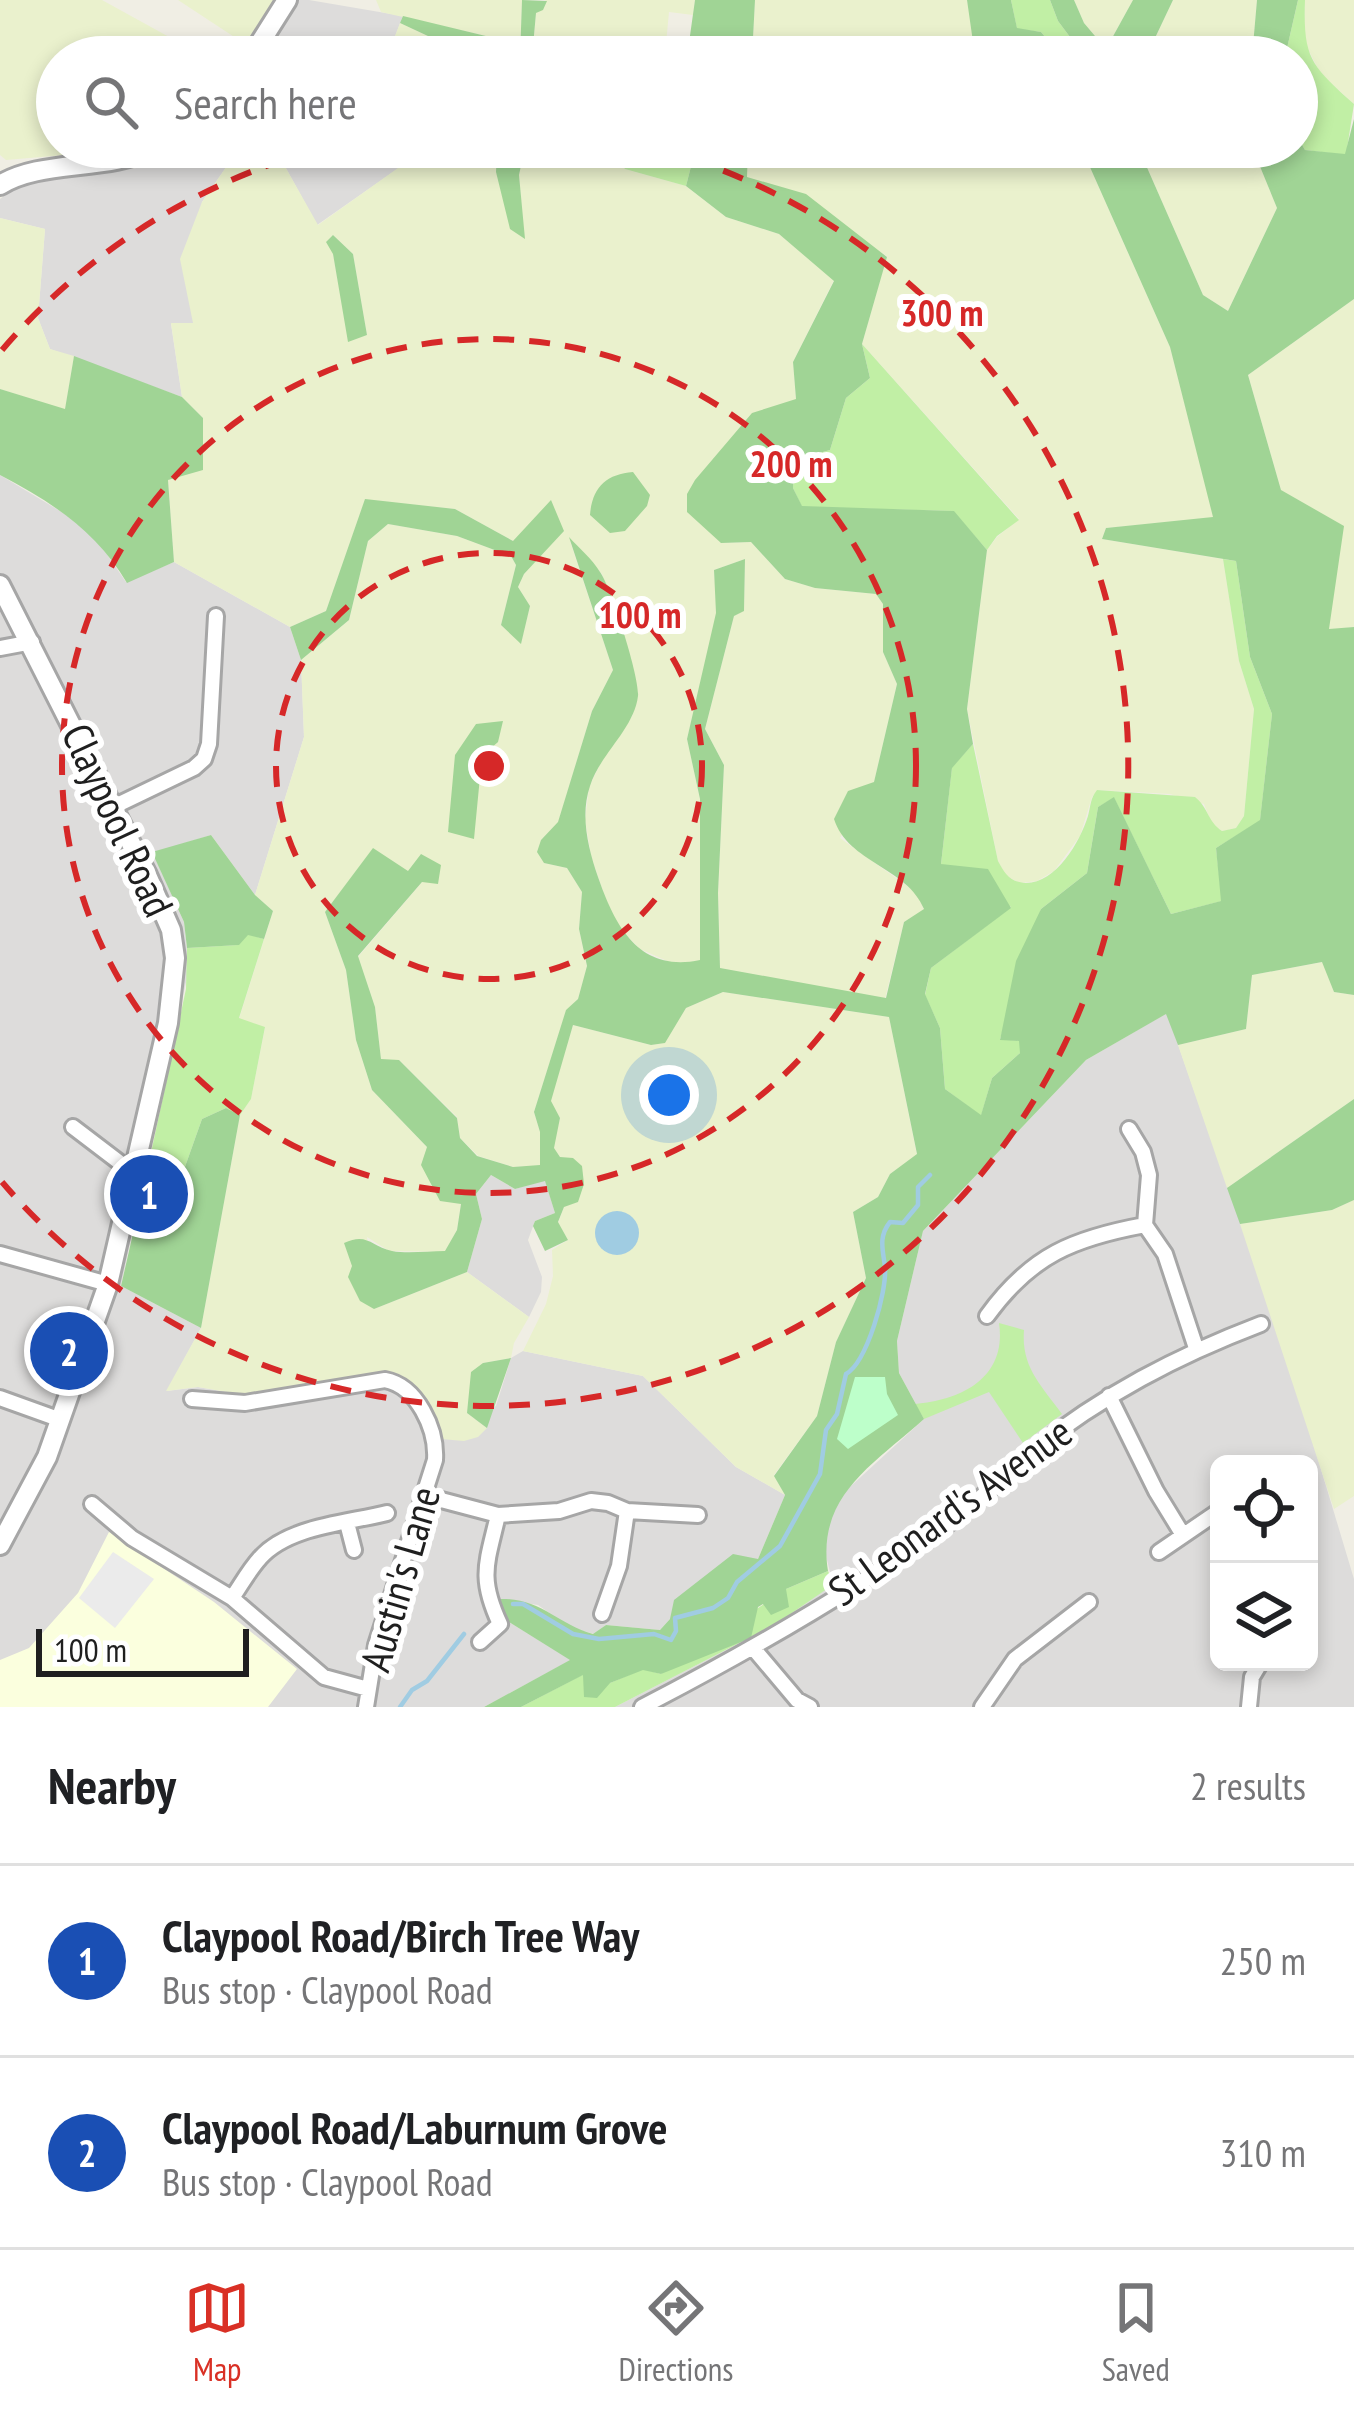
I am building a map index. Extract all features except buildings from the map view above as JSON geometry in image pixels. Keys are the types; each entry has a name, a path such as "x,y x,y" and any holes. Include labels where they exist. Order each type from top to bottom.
{"street":[{"path":"264,36 287,0"},
{"path":"0,185 19,175 74,168"},
{"name":"Claypool Road","path":"0,585 115,806 164,911 175,958 168,1023 108,1284 47,1457 0,1545"},
{"path":"115,806 205,759 216,616"},
{"path":"0,648 32,641"},
{"path":"73,1127 136,1175"},
{"path":"1128,1127 1149,1174 1145,1225 1165,1254 1196,1348"},
{"path":"985,1320 1006,1292 1053,1251 1097,1234 1145,1225"},
{"path":"0,1254 108,1284"},
{"name":"St Leonard's Avenue","path":"642,1707 754,1649 959,1516 1029,1454 1108,1396 1196,1348 1261,1324"},
{"name":"Austin's Lane","path":"192,1399 244,1403 385,1380 404,1385 420,1406 436,1450 426,1496 376,1645 366,1707"},
{"path":"1108,1396 1183,1535"},
{"path":"0,1398 61,1420"},
{"path":"426,1496 498,1514 559,1511 591,1501 627,1511 677,1507 698,1515"},
{"path":"100,1506 132,1538 232,1598 324,1677 368,1689"},
{"path":"602,1614 619,1566 627,1511"},
{"path":"232,1598 275,1545 387,1513"},
{"path":"480,1642 500,1624 486,1594 484,1575 498,1514"},
{"path":"1159,1552 1210,1517"},
{"path":"347,1523 354,1550"},
{"path":"982,1707 1015,1659 1089,1602"},
{"path":"754,1649 797,1700 810,1707"},
{"path":"1249,1707 1255,1671"}],"shaded area":[{"path":"0,0 102,0 167,36 36,36 36,157 6,160 0,155"},
{"path":"178,0 275,0 254,36 233,36"},
{"path":"275,0 309,0 403,16 395,36 255,36"},
{"path":"376,0 522,0 521,36 486,36 381,12"},
{"path":"546,0 695,0 693,15 669,12 667,36 534,36 536,13"},
{"path":"755,0 967,0 974,36 753,36"},
{"path":"1074,0 1133,0 1113,36 1095,36"},
{"path":"1173,0 1257,0 1254,36 1156,36"},
{"path":"1305,0 1354,0 1354,104 1320,73 1318,36 1304,36"},
{"path":"400,23 428,36 395,36"},
{"path":"137,168 225,168 202,202 193,323 171,324 182,397 50,349 38,318 45,229 0,218 0,199 24,181"},
{"path":"225,168 286,168 318,225 398,168 496,168 524,238 520,168 624,168 686,186 726,217 779,234 834,280 793,362 796,399 721,543 751,542 785,579 815,588 876,594 883,604 883,652 897,684 874,782 840,838 917,893 924,910 904,922 885,999 720,969 724,765 705,729 734,616 744,610 745,559 714,570 717,613 687,739 700,799 700,961 674,964 640,949 624,933 610,912 591,856 585,820 589,787 607,750 632,716 638,695 602,574 570,541 613,670 592,711 558,823 541,840 544,863 567,868 582,892 579,929 587,967 578,999 566,1011 534,1112 540,1132 540,1166 513,1167 478,1156 460,1138 457,1117 399,1060 381,1060 375,1007 358,957 423,881 408,871 325,912 346,970 356,1040 372,1090 427,1147 461,1203 457,1230 445,1252 389,1251 367,1237 374,1309 467,1272 529,1317 511,1358 483,1363 467,1413 487,1428 464,1441 441,1439 426,1402 408,1384 250,1396 198,1387 166,1391 201,1328 240,1115 251,1099 265,1028 239,1019 273,911 255,895 304,737 301,660 349,620 368,541 388,524 457,536 511,556 516,565 501,625 521,643 530,606 518,587 563,531 513,541 455,509 365,500 326,611 290,627 174,562 168,480 203,418 182,397 171,323 193,323 180,259 202,202","holes":["333,235 353,254 367,335 349,341"]},
{"path":"286,168 399,168 317,225"},
{"path":"747,168 1090,168 1170,347 1214,518 1106,528 1102,539 1223,559 1239,661 1254,709 1244,816 1236,828 1222,831 1212,825 1204,804 1170,794 1098,790 1080,836 1054,871 1037,881 1020,883 1006,876 998,861 967,709 987,550 1019,519 862,344 887,256 746,177"},
{"path":"1147,168 1261,168 1277,208 1228,311 1203,295"},
{"path":"0,218 45,229 38,318 50,349 74,356 65,410 0,389"},
{"path":"1354,299 1354,627 1329,630 1248,375"},
{"path":"0,475 65,514 97,540 126,582 174,562 290,627 301,660 304,737 255,895 211,835 153,853 184,922 189,968 121,1286 201,1328 167,1391 198,1387 250,1396 408,1384 426,1402 441,1439 496,1406 511,1358 523,1351 643,1376 736,1467 785,1495 758,1559 660,1630 606,1625 594,1634 569,1627 538,1605 499,1599 509,1622 571,1660 484,1707 0,1707"},
{"path":"1323,962 1334,992 1354,995 1354,1099 1227,1188 1178,1045 1246,1029 1252,975"},
{"path":"723,992 889,1017 917,1155 890,1174 878,1197 853,1212 866,1278 836,1342 817,1416 774,1475 785,1495 736,1467 643,1376 523,1351 546,1304 553,1276 552,1250 568,1240 558,1223 564,1207 560,1157 553,1148 560,1118 550,1101 573,1025 651,1045 664,1043 686,1008"},
{"path":"1167,1013 1317,1455 1210,1455 1210,1671 1318,1671 1318,1459 1354,1579 1354,1707 615,1707 776,1624 833,1584 825,1552 826,1530 840,1496 924,1419 899,1373 897,1341 923,1231 1086,1060"},
{"path":"491,1175 515,1189 545,1180 555,1213 535,1221 528,1240 542,1277 541,1292 529,1317 467,1272 482,1219 476,1194"},
{"path":"1354,1200 1354,1496 1334,1509 1240,1224 1332,1210"},
{"path":"109,1532 214,1602 297,1669 268,1707 0,1707 0,1660 29,1648 78,1593"},
{"path":"113,1552 154,1579 115,1628 79,1598"}],"green space":[{"path":"522,0 547,1 536,13 534,36 521,36"},
{"path":"695,0 755,0 753,36 690,36"},
{"path":"967,0 1011,0 1017,28 1044,36 972,36"},
{"path":"1011,0 1050,0 1069,36 1044,36 1017,29"},
{"path":"1050,0 1074,0 1095,36 1069,36"},
{"path":"1133,0 1173,0 1156,36 1113,36"},
{"path":"1257,0 1298,0 1290,36 1254,36"},
{"path":"1298,0 1305,0 1306,36 1290,36"},
{"path":"403,16 486,36 428,36 400,23"},
{"path":"1318,68 1354,104 1346,155 1318,152"},
{"path":"1354,119 1354,299 1248,375 1281,490 1344,526 1329,629 1354,627 1354,995 1334,992 1322,962 1252,975 1246,1029 1178,1045 1166,1014 1086,1060 923,1231 897,1341 899,1373 924,1419 868,1467 840,1502 827,1545 828,1571 786,1589 789,1607 771,1615 763,1604 758,1607 751,1638 661,1674 643,1670 610,1683 597,1698 584,1697 583,1675 521,1707 484,1707 570,1660 509,1622 498,1599 536,1606 593,1634 606,1625 660,1630 670,1619 674,1600 733,1554 758,1559 785,1495 774,1476 817,1416 836,1342 866,1278 853,1212 878,1197 890,1174 917,1154 889,1017 723,992 686,1008 665,1043 651,1045 573,1025 551,1101 560,1118 554,1148 560,1157 573,1158 582,1166 584,1184 578,1202 564,1207 558,1222 568,1240 545,1251 533,1226 555,1213 545,1181 515,1189 491,1175 476,1194 482,1219 467,1272 374,1309 360,1301 348,1277 352,1266 344,1243 352,1240 364,1239 398,1252 445,1251 457,1230 461,1204 440,1201 421,1165 427,1147 372,1090 356,1040 346,970 325,912 373,848 408,871 421,854 441,865 438,884 422,882 358,956 375,1007 381,1059 399,1060 457,1118 460,1138 477,1156 513,1167 540,1165 540,1132 534,1112 566,1010 578,999 587,966 579,929 582,892 567,868 544,863 537,852 541,840 558,822 592,711 613,670 569,537 605,581 637,686 635,708 595,774 586,808 588,843 598,877 632,942 661,959 700,960 700,799 687,739 716,613 714,570 745,559 744,611 734,616 705,729 724,765 720,968 886,998 904,922 924,909 905,883 852,846 834,819 848,791 874,782 897,684 883,652 883,604 876,594 815,588 785,579 751,542 721,543 687,512 687,494 695,480 752,413 796,399 793,362 834,281 779,234 726,217 686,186 691,168 747,168 747,177 806,194 887,257 862,344 870,378 846,398 830,450 805,457 794,467 793,488 802,506 954,511 987,550 967,709 973,744 952,768 941,864 988,869 1011,908 931,968 925,994 940,1028 945,1089 981,1115 992,1078 1020,1053 1019,1041 1000,1040 1016,961 1041,909 1087,873 1098,807 1114,797 1171,914 1221,901 1216,848 1260,820 1272,714 1250,657 1236,561 1102,539 1106,528 1213,517 1170,347 1090,168 1147,168 1203,295 1228,311 1277,208 1261,168 1318,168 1318,151 1345,154"},
{"path":"496,168 520,168 525,239 510,229"},
{"path":"624,168 691,168 686,186"},
{"path":"333,235 353,254 367,335 348,342 333,254 326,242"},
{"path":"862,344 1019,520 987,550 953,511 802,507 793,488 794,467 805,457 830,450 846,398 870,378"},
{"path":"74,356 182,397 203,418 203,470 168,480 174,562 127,583 102,548 72,520 0,475 0,389 65,409"},
{"path":"633,472 650,495 647,506 625,531 610,533 590,515 594,497 608,479"},
{"path":"365,499 455,509 513,541 551,500 564,531 524,574 518,587 530,606 521,644 501,625 516,565 511,556 457,536 388,524 368,541 349,620 301,660 290,627 326,611"},
{"path":"1223,559 1236,561 1250,657 1272,714 1260,821 1216,848 1222,901 1171,914 1114,798 1098,807 1087,873 1041,909 1000,1039 1020,1041 1020,1053 992,1078 981,1116 945,1089 940,1028 925,995 931,968 1011,907 941,864 952,767 973,744 998,861 1020,882 1037,881 1057,869 1073,849 1097,790 1195,797 1222,831 1236,828 1244,816 1254,709 1239,661"},
{"path":"503,721 498,742 482,756 474,839 448,832 455,755 476,724"},
{"path":"211,835 255,895 273,911 264,939 248,935 239,945 187,948 184,922 152,852"},
{"path":"248,934 264,939 239,1018 265,1027 251,1099 240,1115 226,1108 202,1119 181,1178 145,1181 186,989 187,948 238,945"},
{"path":"1354,1099 1354,1200 1332,1210 1240,1224 1227,1188"},
{"path":"226,1108 240,1115 201,1328 121,1286 145,1181 181,1178 202,1119"},
{"path":"999,1323 1024,1330 1029,1365 1062,1414 1023,1443 989,1392 924,1419 915,1404 950,1397 978,1382 996,1358"},
{"path":"511,1358 487,1428 467,1413 471,1372 483,1363"},
{"path":"855,1377 885,1377 887,1394 898,1415 848,1449 837,1439"},
{"path":"828,1571 834,1584 776,1624 615,1707 521,1707 584,1674 610,1683 643,1669 661,1674 786,1589"}],"water":[{"path":"617,1211 632,1218 639,1233 632,1248 617,1255 602,1248 595,1233 602,1218"}],"waterway":[{"path":"513,1604 523,1604 573,1634 599,1639 654,1634 671,1640 675,1618 713,1608 728,1598 737,1582 780,1546 820,1474 826,1430 837,1414 846,1374 861,1356 874,1325 885,1278 884,1233 890,1222 903,1223 918,1205 918,1187 930,1175"},
{"path":"400,1707 464,1634"}],"place":[{"name":"Claypool Road/Birch Tree Way","path":"149,1194"},
{"name":"Claypool Road/Laburnum Grove","path":"69,1351"}]}
